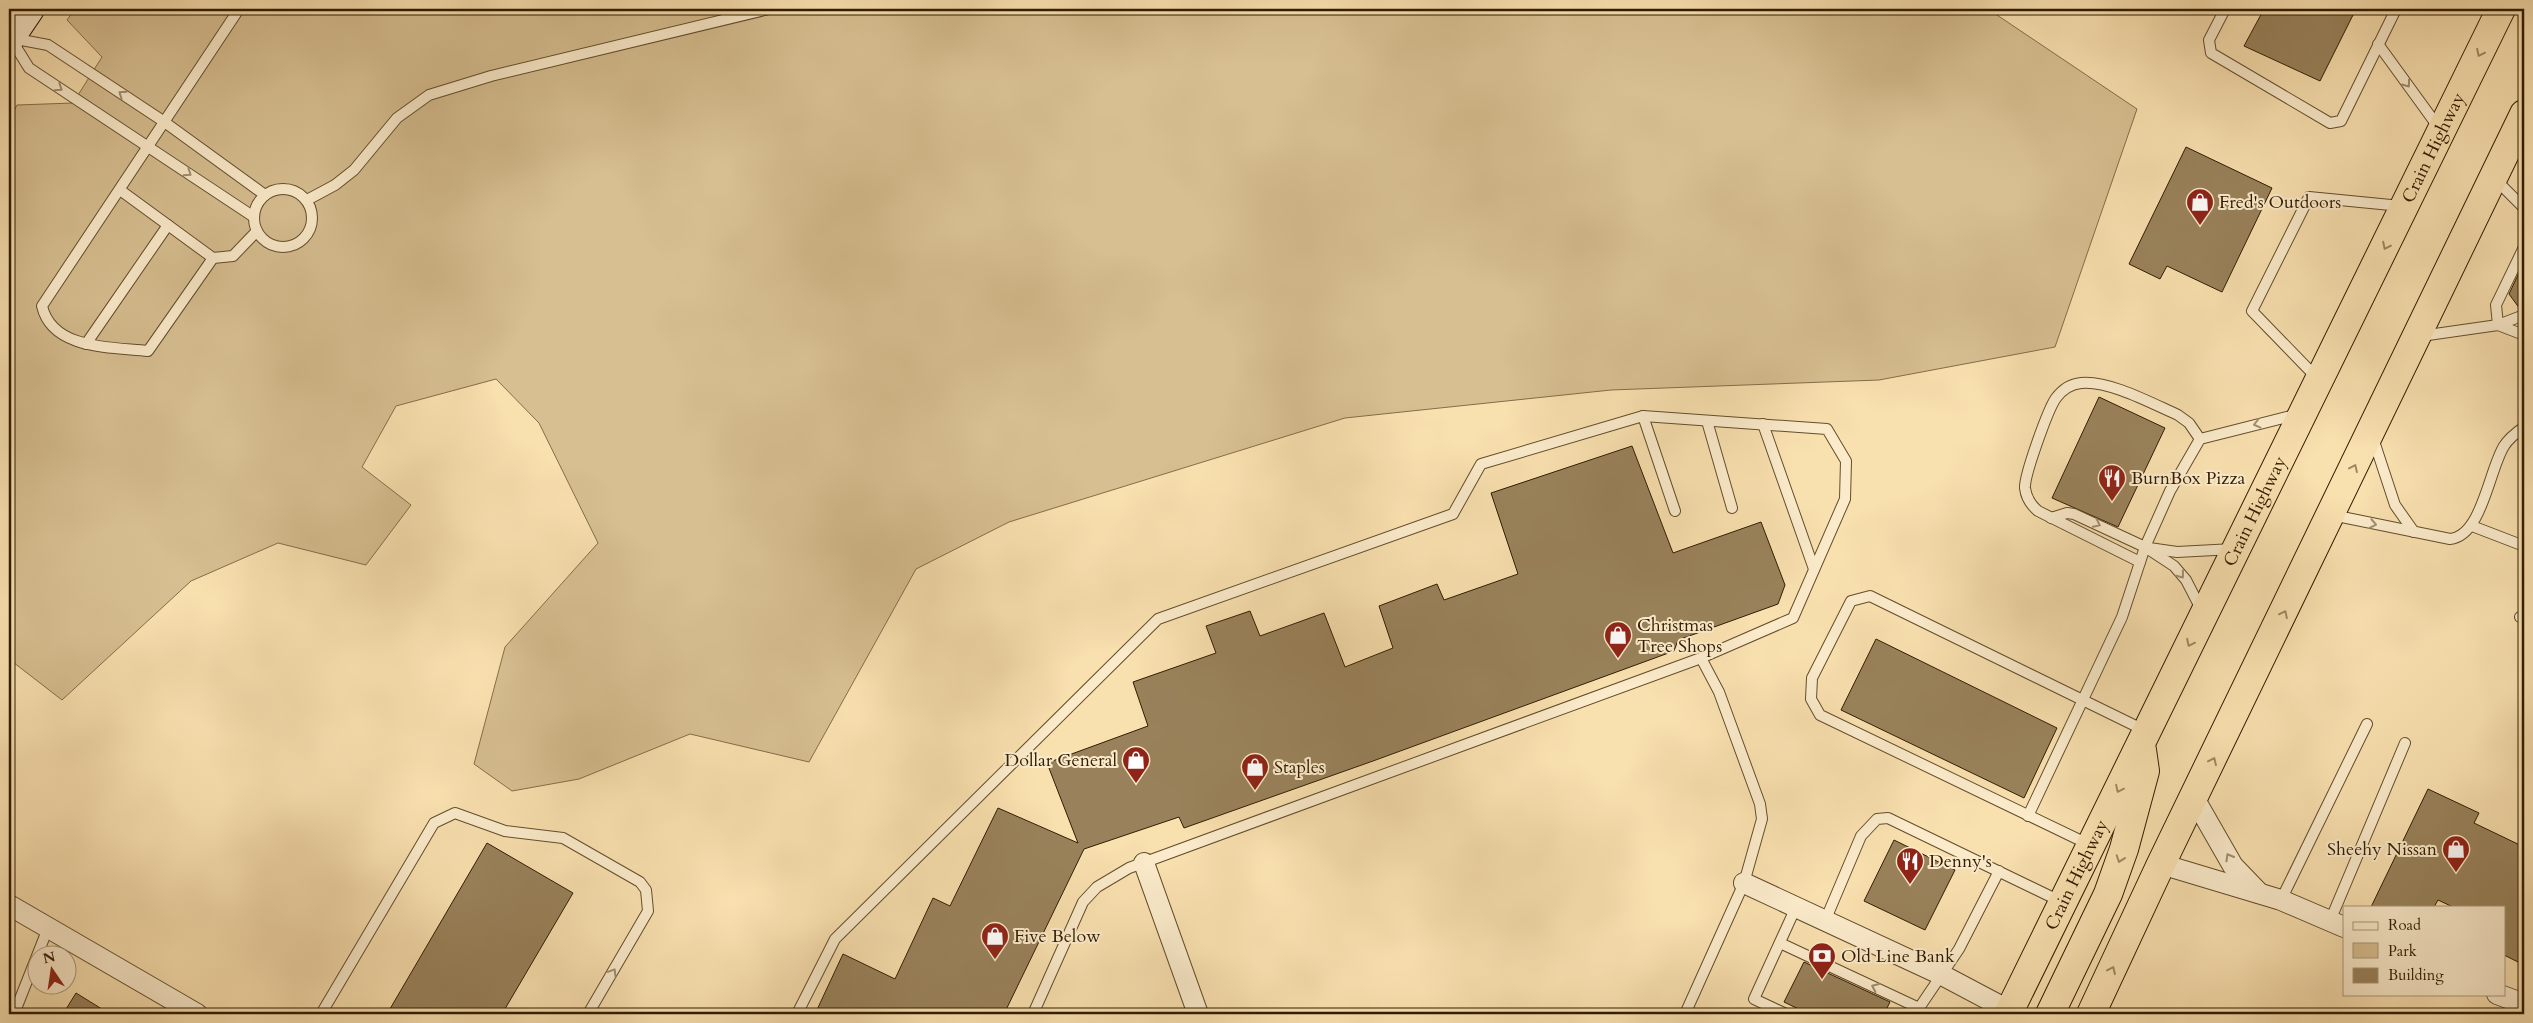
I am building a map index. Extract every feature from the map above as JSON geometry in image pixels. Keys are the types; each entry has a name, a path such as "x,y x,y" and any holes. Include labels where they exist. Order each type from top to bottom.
{"highway":[{"name":"Crain Highway","path":"2009,1013 2501,9"},
{"path":"2092,1014 2161,864 2332,515 2524,114"},
{"path":"2050,1014 2108,894 2124,849 2145,770 2144,738"}],"main road":[{"path":"10,39 30,9"}],"street":[{"path":"2194,798 2233,866 2260,894"},
{"path":"1144,863 1198,1014"},
{"path":"2161,864 2281,900 2337,924"},
{"path":"1744,883 1942,975 2009,1013"},
{"path":"9,905 197,1014"},
{"path":"2502,996 2524,1004"}],"lane":[{"path":"213,258 148,351 86,344 62,336 44,318 42,306 239,9"},
{"path":"306,200 335,185 354,170 397,118 429,94 491,76 744,12 769,9"},
{"path":"2225,9 2209,40 2211,53 2330,123 2341,120 2396,9"},
{"path":"10,39 48,45 163,121 266,195"},
{"path":"10,39 29,68 254,217"},
{"path":"2378,44 2442,132"},
{"path":"2493,178 2524,208"},
{"path":"282,189 292,190 306,200 312,208 313,218 306,237 290,247 271,245 262,239 257,231 254,217 255,209 266,195 282,189"},
{"path":"120,190 213,258 233,256 257,231"},
{"path":"2320,380 2252,312 2309,197 2405,207"},
{"path":"86,344 168,224"},
{"path":"2498,325 2496,306 2524,247"},
{"path":"2417,336 2498,325 2524,315"},
{"path":"2498,325 2524,335"},
{"path":"2140,562 2051,518 2032,506 2027,495 2025,480 2056,399 2066,388 2081,383 2100,383 2178,415 2189,423 2200,439"},
{"path":"2028,816 2081,700 2122,617 2145,547 2170,491 2200,439 2304,412"},
{"path":"1644,416 1676,511"},
{"path":"797,1014 835,939 1158,619 1453,514 1481,464 1644,416 1827,429 1846,461 1845,499 1792,618 1702,658 1129,868 1097,887 1083,902 1033,1014"},
{"path":"1707,421 1732,508"},
{"path":"1763,424 1814,569"},
{"path":"2332,515 2450,539 2458,538 2472,526 2504,446 2524,427"},
{"path":"2371,432 2395,505 2414,532"},
{"path":"2051,518 2067,513 2074,514 2145,547 2181,572 2204,614"},
{"path":"2472,526 2523,544"},
{"path":"2145,547 2177,552 2236,549"},
{"path":"2091,845 1820,715 1811,699 1812,678 1851,601 1870,596 2081,700 2144,738"},
{"path":"1685,1014 1744,883 1762,819 1760,804 1719,692 1702,658"},
{"path":"2281,900 2367,724"},
{"path":"2344,906 2406,743"},
{"path":"321,1014 434,823 445,816 455,813 506,831 564,838 640,882 646,890 648,911 588,1014"},
{"path":"1825,921 1861,836 1877,819 1888,818 2063,902"},
{"path":"1780,943 1917,1011 1960,949 1999,871"},
{"path":"1782,1012 1754,1000 1796,907"},
{"path":"2337,924 2343,908"},
{"path":"14,1014 48,928"}],"green space":[{"path":"75,9 1988,9 2137,109 2055,347 1879,380 1611,390 1345,418 1009,522 916,569 809,762 690,734 579,779 512,791 474,764 505,647 598,543 539,423 496,379 396,406 362,467 411,505 366,565 278,543 191,581 62,700 9,659 9,121 17,105 73,103 102,57 67,20"}],"building":[{"path":"2264,9 2356,9 2320,81 2244,46"},
{"name":"Fred's Outdoors","path":"2186,147 2272,188 2222,292 2167,266 2160,279 2129,264"},
{"path":"2524,262 2524,308 2520,309 2509,294"},
{"path":"2099,397 2165,428 2118,527 2052,498"},
{"path":"1632,446 1673,553 1761,522 1785,585 1778,604 1678,640 1674,651 1184,828 1179,817 1084,849 1004,1014 815,1014 843,954 895,979 933,898 950,906 998,808 1078,843 1047,763 1148,726 1133,682 1216,653 1206,626 1250,611 1260,636 1324,613 1345,667 1393,648 1379,606 1437,584 1444,600 1518,574 1491,493"},
{"path":"1876,639 2057,728 2024,798 1841,710"},
{"name":"Sheehy Nissan","path":"2428,789 2479,813 2474,823 2524,847 2524,965 2506,956 2506,906 2451,906 2438,900 2435,906 2371,906"},
{"name":"Denny's","path":"1894,840 1955,870 1925,930 1864,901"},
{"path":"487,843 573,893 502,1014 387,1014"},
{"name":"Old Line Bank","path":"1804,962 1890,1002 1884,1014 1809,1014 1784,1002"},
{"path":"78,994 110,1014 63,1014 74,996 78,996"}],"place":[{"name":"Fred's Outdoors","path":"2200,226"},
{"name":"BurnBox Pizza","path":"2112,502"},
{"name":"Christmas Tree Shops","path":"1618,659"},
{"name":"Dollar General","path":"1136,784"},
{"name":"Staples","path":"1255,791"},
{"name":"Sheehy Nissan","path":"2456,873"},
{"name":"Denny's","path":"1910,885"},
{"name":"Five Below","path":"995,960"},
{"name":"Old Line Bank","path":"1822,980"}]}
